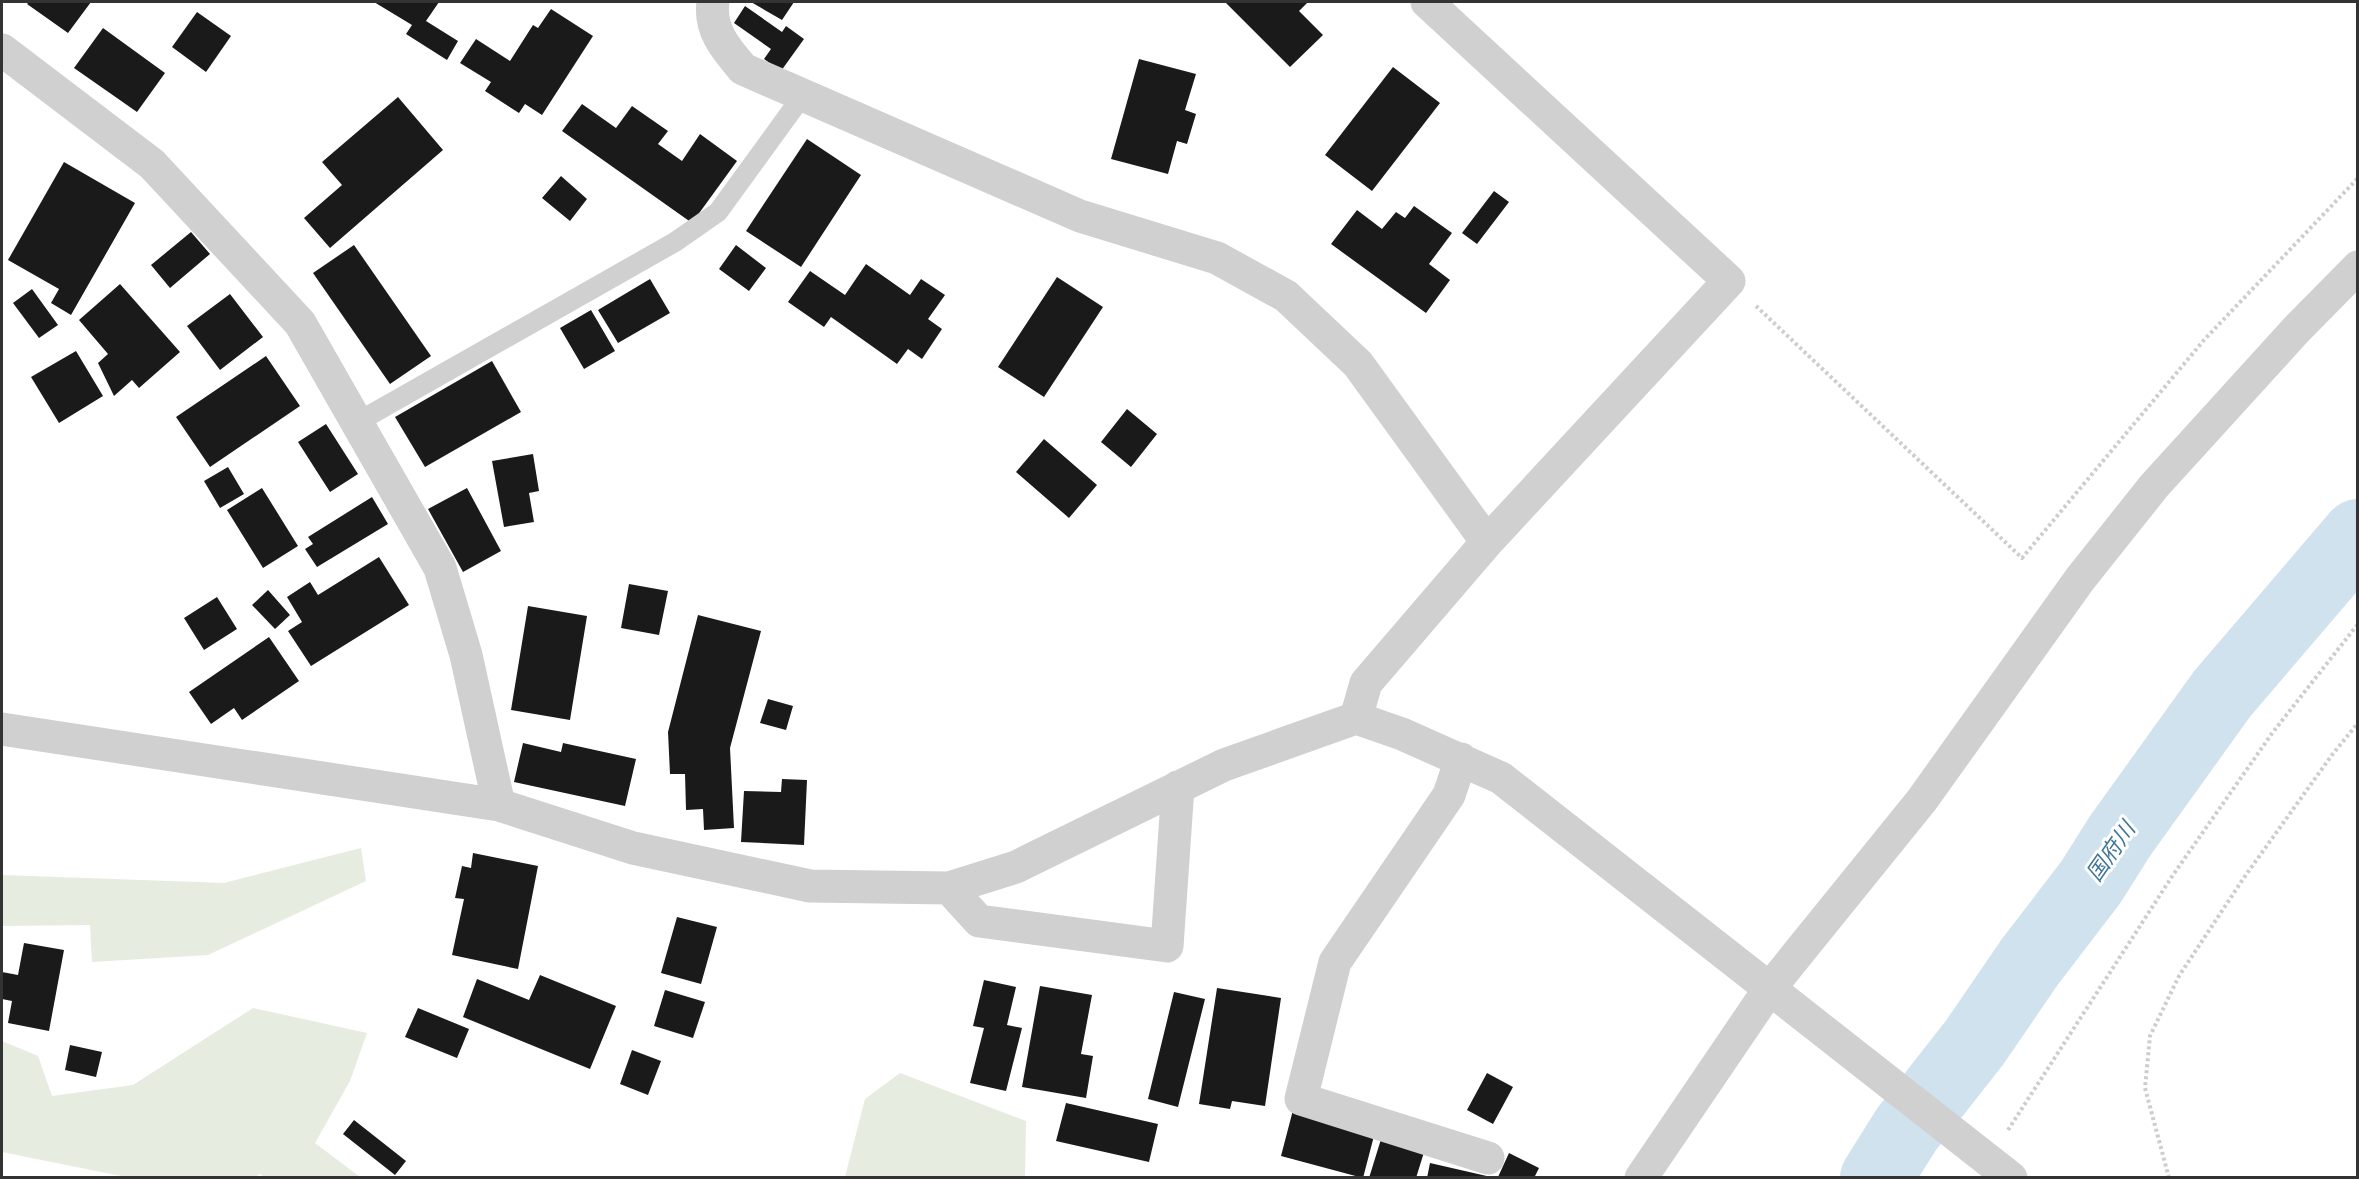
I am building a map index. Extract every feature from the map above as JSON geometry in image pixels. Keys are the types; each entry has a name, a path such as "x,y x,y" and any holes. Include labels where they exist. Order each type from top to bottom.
{"street":[{"path":"713,2 715,31 726,50 743,69 1080,216 1217,258 1286,296 1358,364 1486,542"},
{"path":"1356,718 1366,683 1486,542 1729,281 1427,2"},
{"path":"2,50 152,164 300,323 440,568 466,655 499,805"},
{"path":"1641,1178 1770,988 1923,800 2080,579 2154,486 2295,331 2358,267"},
{"path":"2,729 499,805 633,848 810,886 949,888 1016,867 1224,765 1356,718 1402,734 1501,778 2000,1169"},
{"path":"1461,759 1449,795 1335,962 1301,1099 1488,1158"},
{"path":"949,888 980,921 1167,946 1178,787"}],"lane":[{"path":"356,423 675,242 718,213 802,95"}],"path":[{"path":"1729,281 2022,558 2204,340 2358,178"},
{"path":"2000,1169 2180,865 2272,732 2358,624"},
{"path":"2169,1178 2145,1088 2150,1036 2179,976 2250,870 2332,755 2358,723"}],"shaded area":[{"path":"361,848 366,881 208,955 92,962 90,925 2,926 2,875 224,883"},
{"path":"253,1008 367,1033 350,1081 315,1143 360,1177 265,1178 260,1174 254,1178 126,1177 2,1152 2,1041 38,1056 52,1096 133,1085"},
{"path":"900,1073 1026,1121 1025,1177 845,1177 865,1099"}],"building":[{"path":"29,2 91,2 68,33 27,4"},
{"path":"374,2 439,2 426,21 458,41 447,60 406,34 412,25"},
{"path":"751,2 794,2 782,20"},
{"path":"1225,2 1308,2 1299,11 1323,35 1290,67"},
{"path":"745,6 782,32 786,26 804,39 781,71 764,59 771,49 734,23"},
{"path":"551,9 593,36 542,115 525,104 519,113 485,91 491,82 460,63 476,39 510,61 533,25 538,28"},
{"path":"197,12 231,36 206,72 172,47"},
{"path":"103,28 165,73 137,112 74,68"},
{"path":"1139,59 1196,74 1185,110 1196,114 1187,144 1177,141 1168,174 1111,159"},
{"path":"1393,67 1440,103 1372,191 1325,155"},
{"path":"398,97 443,150 330,248 304,218 342,185 322,162"},
{"path":"582,104 616,128 632,106 668,131 658,144 682,161 700,134 737,161 692,223 562,131"},
{"path":"807,139 861,175 801,267 746,231"},
{"path":"64,162 135,203 71,315 51,303 59,289 8,260"},
{"path":"561,176 587,199 570,221 542,198"},
{"path":"1494,191 1509,202 1477,244 1462,233"},
{"path":"1414,206 1452,233 1429,264 1450,280 1426,313 1331,244 1357,210 1382,229 1396,212 1405,218"},
{"path":"191,232 210,254 170,288 151,265"},
{"path":"354,245 431,356 390,384 313,273"},
{"path":"736,245 766,268 749,291 719,269"},
{"path":"866,264 910,295 921,279 945,295 928,319 942,329 922,359 908,349 897,364 831,317 824,327 788,302 810,271 845,295"},
{"path":"1057,277 1103,307 1044,397 998,367"},
{"path":"650,279 670,313 618,343 598,310"},
{"path":"120,284 180,352 139,388 132,380 114,396 98,363 108,354 79,320"},
{"path":"32,289 58,325 39,338 13,303"},
{"path":"230,294 263,337 220,370 187,326"},
{"path":"591,310 615,351 584,369 560,328"},
{"path":"76,351 103,396 59,423 31,377"},
{"path":"266,356 300,406 210,467 176,417"},
{"path":"492,361 521,412 425,467 395,417"},
{"path":"1127,409 1157,434 1131,467 1101,442"},
{"path":"326,424 358,474 330,492 298,442"},
{"path":"1044,439 1097,485 1069,518 1016,472"},
{"path":"533,454 539,491 529,493 534,522 504,527 492,461"},
{"path":"228,467 244,494 220,508 204,481"},
{"path":"262,488 298,546 263,568 227,510"},
{"path":"467,488 501,551 463,572 428,509"},
{"path":"372,497 388,524 317,567 305,549 313,544 308,537"},
{"path":"379,557 409,605 311,666 288,631 302,622 287,597 310,582 318,595"},
{"path":"629,584 668,591 659,635 621,628"},
{"path":"268,590 290,615 275,629 252,605"},
{"path":"217,597 237,629 204,650 184,618"},
{"path":"528,606 587,616 570,720 511,710"},
{"path":"698,615 761,631 730,748 734,828 704,830 703,809 686,810 685,774 670,774 668,732"},
{"path":"269,637 299,681 242,720 234,708 211,724 189,692"},
{"path":"768,699 793,706 786,730 760,723"},
{"path":"523,743 561,752 563,743 636,759 625,806 514,782"},
{"path":"782,779 807,780 804,845 741,842 744,791 781,792"},
{"path":"473,853 538,866 518,969 452,955 464,899 455,898 462,866 471,868"},
{"path":"677,917 717,927 701,984 661,973"},
{"path":"24,943 64,950 49,1031 8,1023 12,1001 2,999 2,972 18,975"},
{"path":"540,975 616,1006 590,1069 463,1017 477,979 529,1000"},
{"path":"984,980 1016,987 1007,1025 1022,1028 1006,1091 970,1083 984,1028 973,1026"},
{"path":"1040,986 1092,995 1081,1054 1093,1056 1086,1098 1022,1087"},
{"path":"1217,988 1281,998 1265,1106 1232,1101 1230,1109 1199,1104"},
{"path":"665,990 705,1002 693,1038 654,1026"},
{"path":"1174,992 1205,999 1178,1107 1148,1099"},
{"path":"418,1008 469,1029 457,1058 405,1037"},
{"path":"70,1045 102,1052 96,1077 65,1070"},
{"path":"632,1050 661,1061 648,1095 620,1084"},
{"path":"1487,1073 1513,1087 1493,1124 1467,1110"},
{"path":"1066,1103 1158,1124 1149,1162 1056,1141"},
{"path":"1293,1110 1375,1132 1363,1178 1281,1156"},
{"path":"354,1120 406,1161 395,1175 343,1134"},
{"path":"1382,1136 1425,1149 1416,1178 1369,1178"},
{"path":"1509,1153 1539,1168 1534,1178 1498,1177"},
{"path":"1430,1163 1491,1177 1491,1178 1427,1178"}],"waterway":[{"name":"国府川","path":"1876,1178 1906,1130 1975,1042 2029,963 2091,882 2120,836 2222,694 2358,535"}]}
